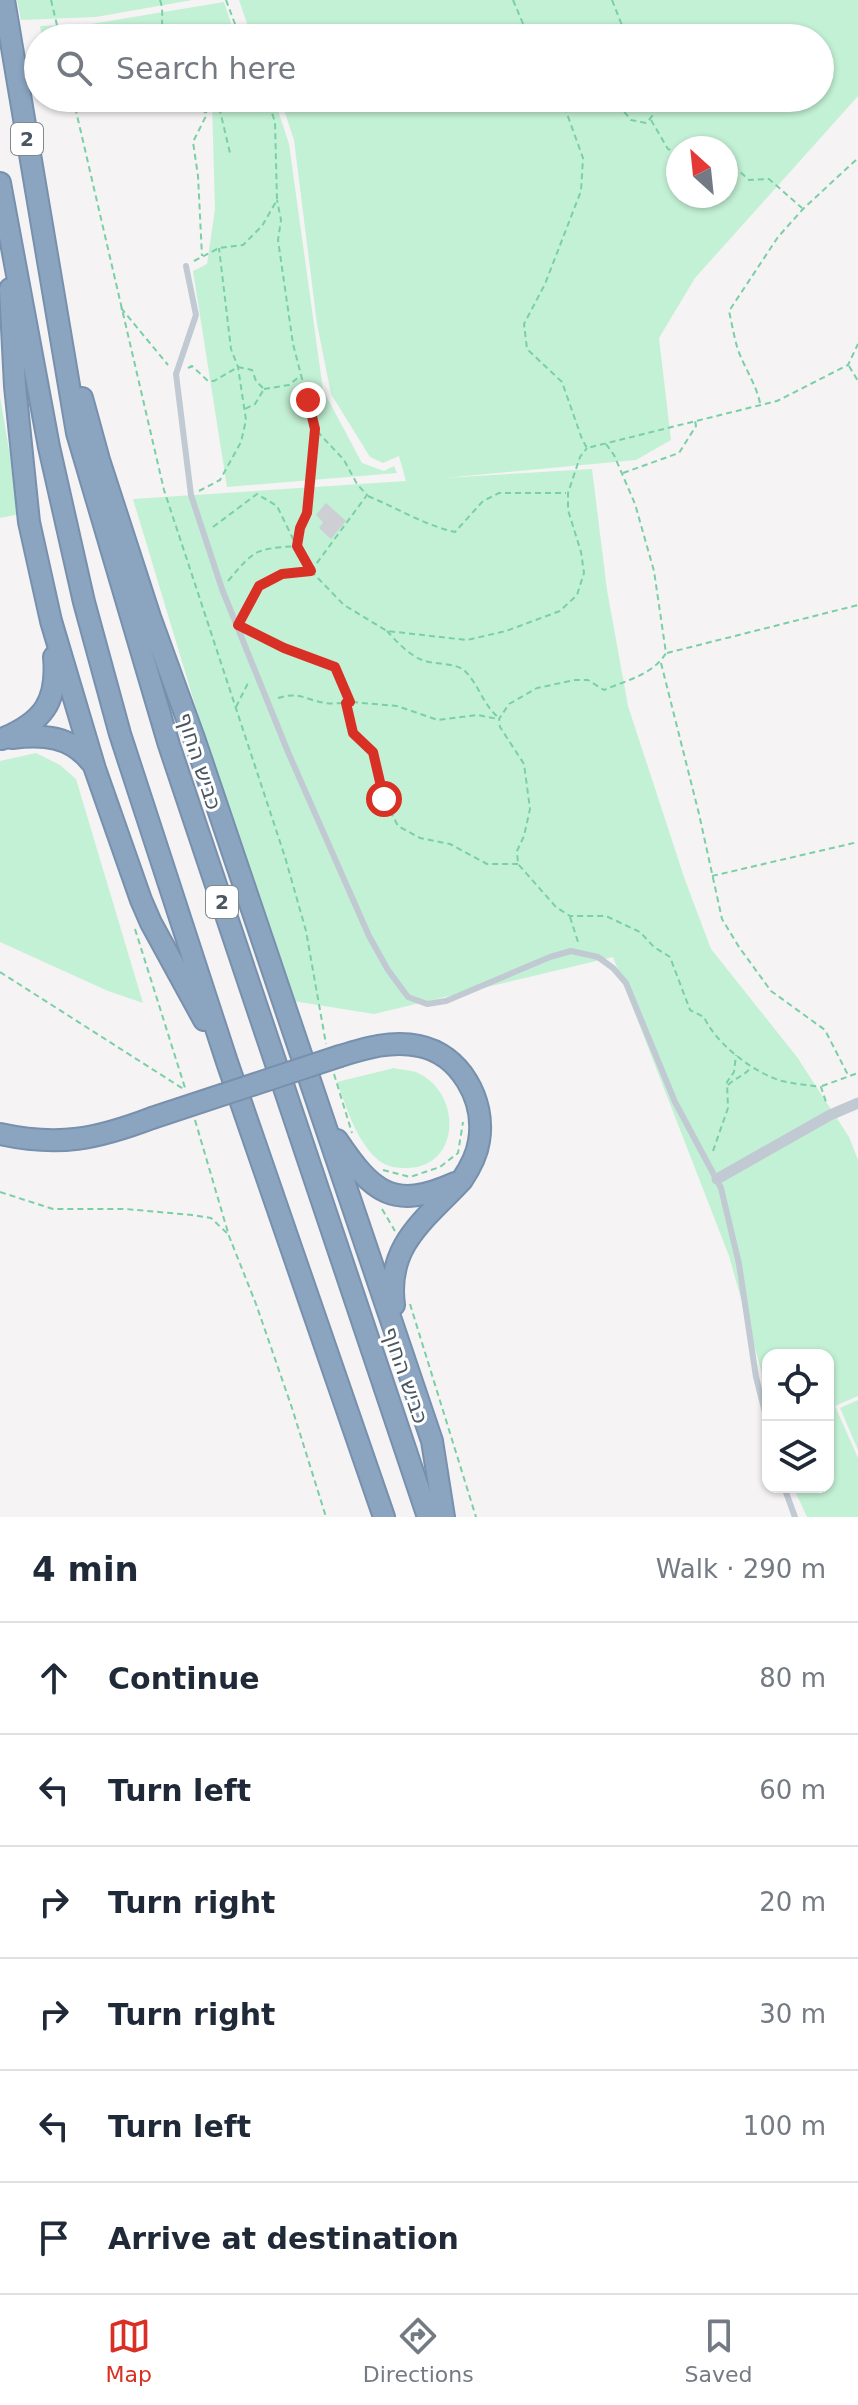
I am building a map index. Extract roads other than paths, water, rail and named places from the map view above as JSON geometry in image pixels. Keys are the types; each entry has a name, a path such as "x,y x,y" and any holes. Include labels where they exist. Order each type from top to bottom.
{"highway":[{"name":"כביש החוף","path":"4,0 77,433 164,730 428,1517"},
{"name":"2","path":"0,183 49,447 84,602 120,734 227,1062 384,1517"},
{"path":"8,233 15,386 25,488 51,621 95,769 151,923 227,1062"},
{"path":"51,278 99,460 131,560 432,1441 444,1517"},
{"path":"1,740 28,726 48,705 55,684 51,621"},
{"path":"1,740 30,736 56,738 79,749 95,769"},
{"path":"0,1134 55,1141 111,1133 376,1046 409,1044 423,1047 449,1060 469,1084 479,1111 479,1141 462,1180 398,1254 392,1277 400,1345"},
{"path":"323,1119 349,1158 378,1188 391,1194 413,1197 462,1180"}],"street":[{"path":"717,1179 830,1115 858,1103"}],"lane":[{"path":"186,266 196,315 176,374 191,495 222,589 288,752 369,936 408,997 427,1004 446,1001 571,951 598,957 626,983 675,1102 721,1188 739,1264 756,1377 767,1421"},
{"path":"786,1493 795,1517"}]}
